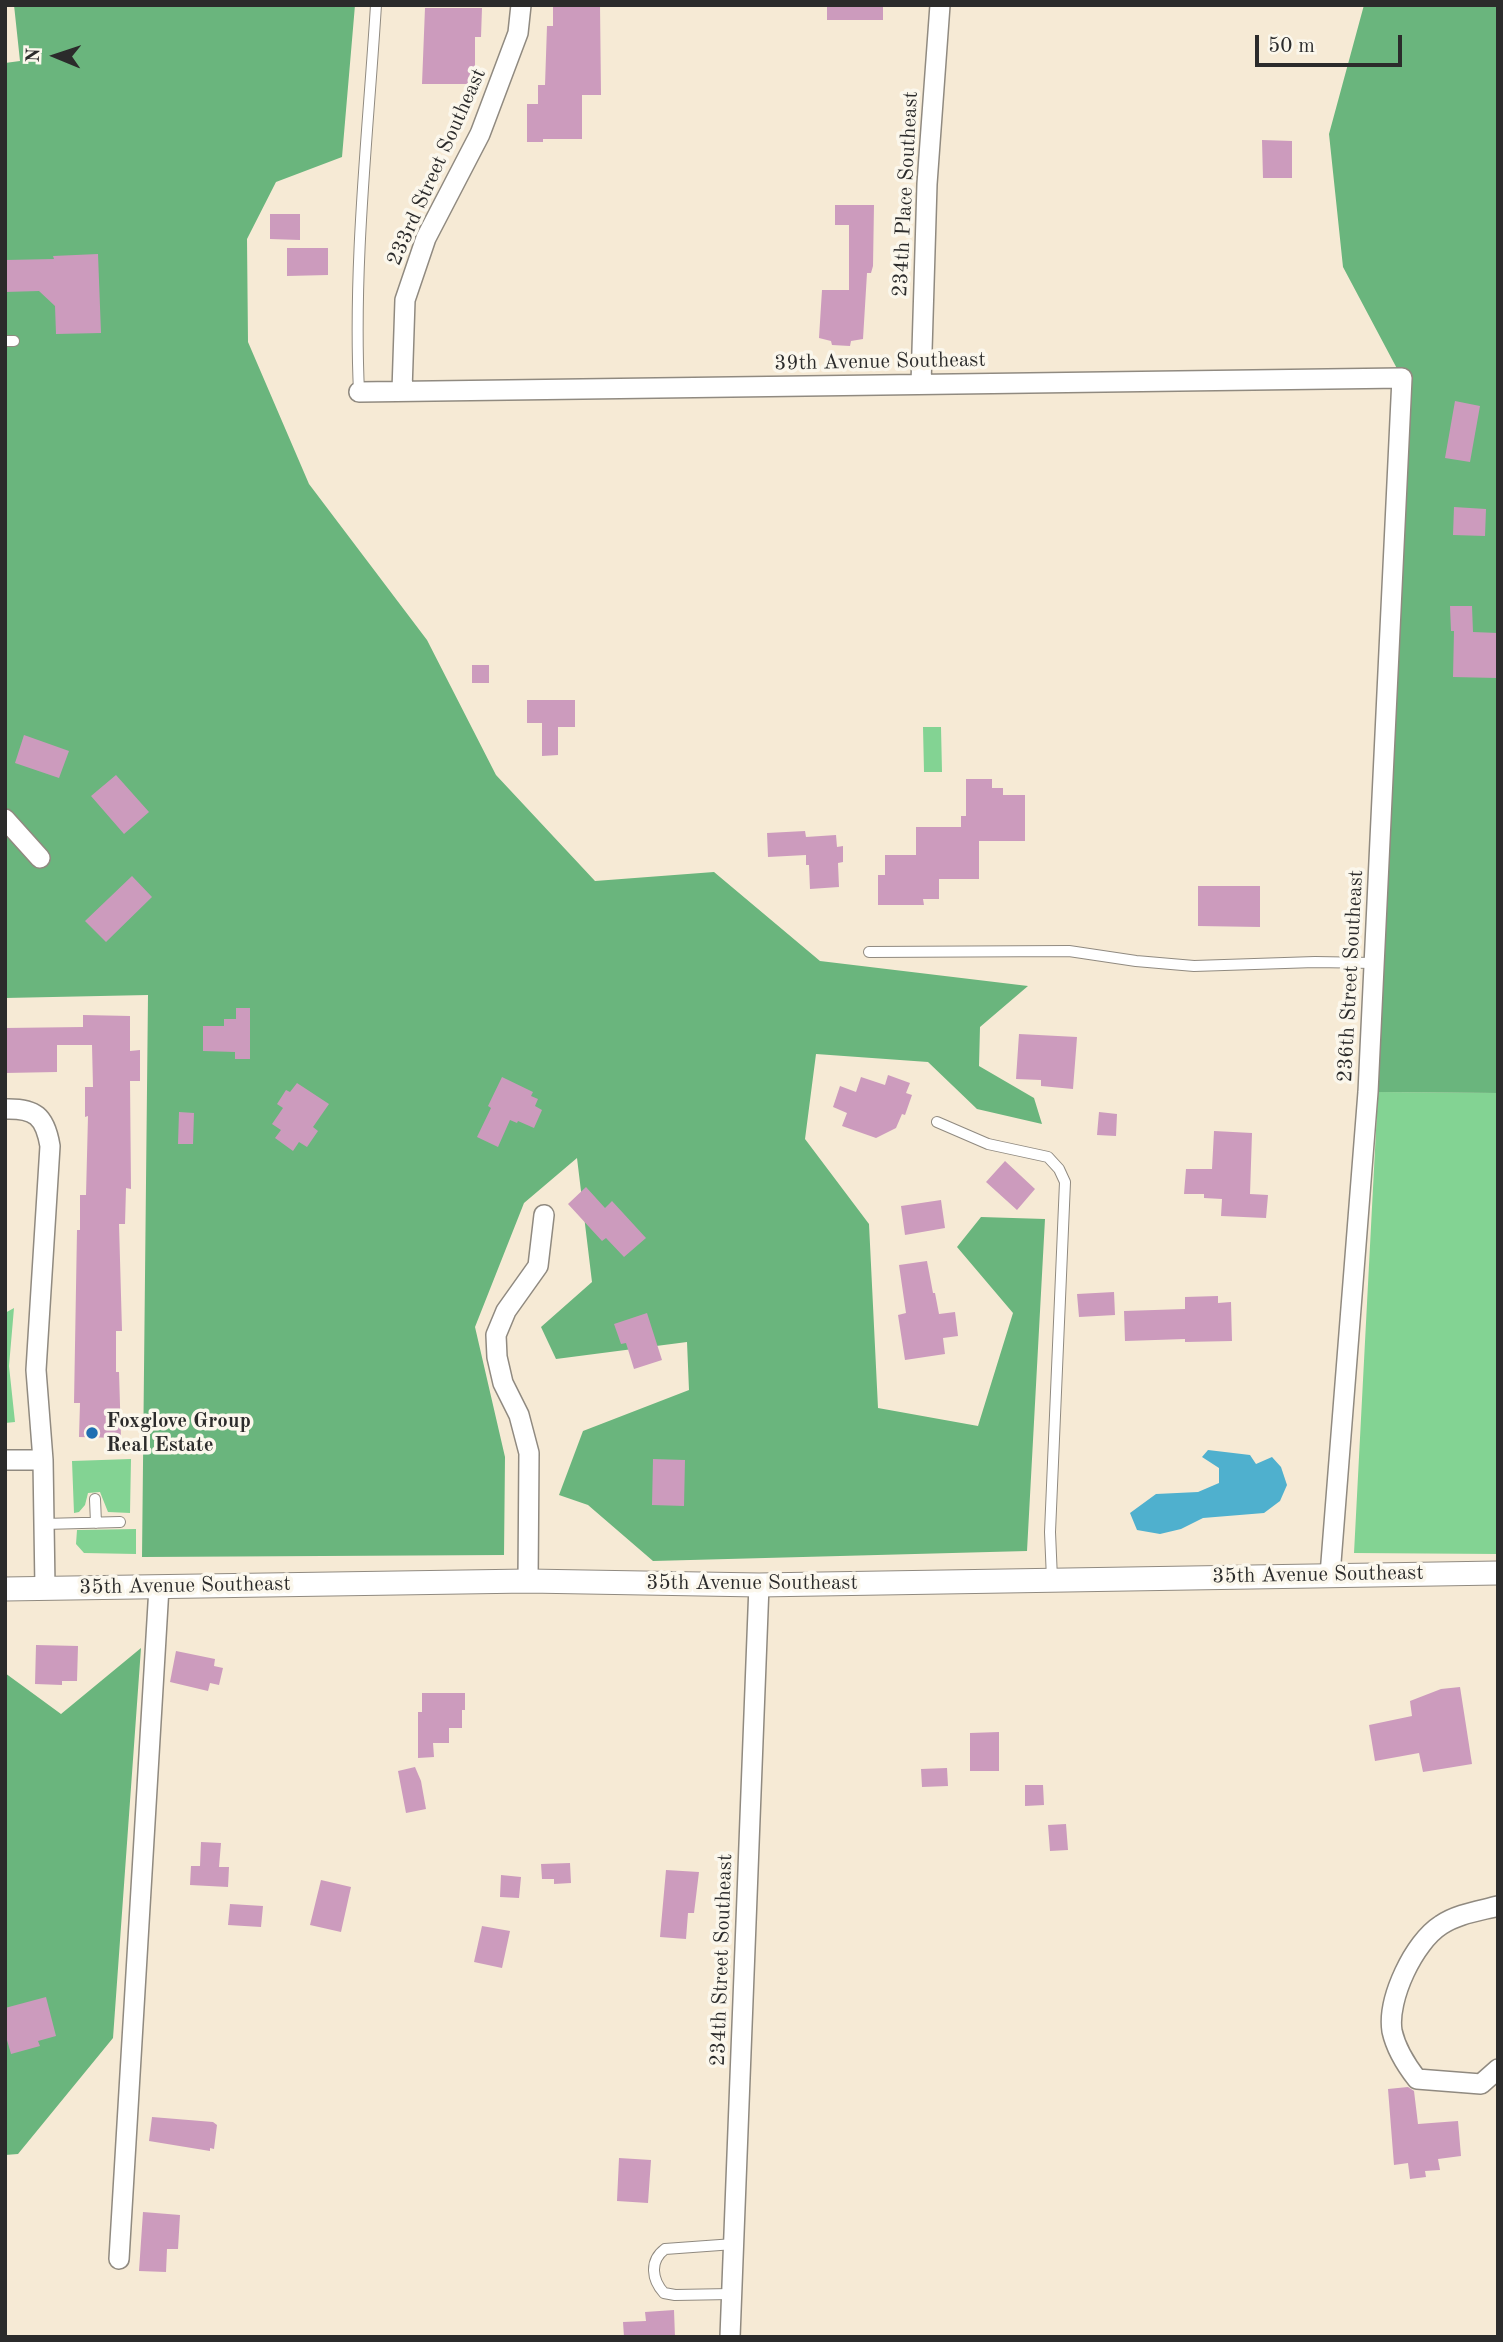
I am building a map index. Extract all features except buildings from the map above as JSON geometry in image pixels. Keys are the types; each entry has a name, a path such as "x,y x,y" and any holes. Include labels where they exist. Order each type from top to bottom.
{"street":[{"name":"233rd Street Southeast","path":"402,391 405,300 426,238 480,134 518,33 521,5"},
{"name":"234th Place Southeast","path":"921,384 927,184 940,5"},
{"name":"39th Avenue Southeast","path":"359,392 1402,378"},
{"name":"236th Street Southeast","path":"1330,1575 1368,1092 1402,378"},
{"path":"5,820 40,858"},
{"path":"5,1109 23,1108 41,1119 50,1146 36,1370 43,1460 46,1588"},
{"path":"527,1581 529,1453 519,1415 503,1382 496,1357 496,1335 506,1311 538,1266 544,1215"},
{"path":"5,1460 43,1460"},
{"name":"35th Avenue Southeast","path":"5,1589 527,1581 758,1585 1498,1573"},
{"name":"234th Street Southeast","path":"730,2337 758,1585"},
{"path":"119,2259 159,1587"},
{"path":"1498,1906 1439,1925 1417,1950 1399,1983 1393,2008 1392,2029 1405,2063 1417,2079 1481,2084 1498,2069"}],"lane":[{"path":"359,392 356,328 359,223 376,5"},
{"path":"869,953 1069,951 1194,967 1315,962 1374,963"},
{"path":"937,1122 988,1144 1048,1157 1059,1168 1065,1182 1050,1532 1052,1580"},
{"path":"95,1499 96,1522"},
{"path":"44,1524 120,1522"},
{"path":"732,2294 664,2293 655,2280 654,2273 657,2257 666,2249 734,2244"}],"green space":[{"path":"14,5 355,5 342,157 276,182 247,239 248,342 309,484 427,640 496,775 595,881 714,872 820,961 1028,986 980,1027 979,1066 1034,1098 1042,1124 977,1109 928,1062 816,1054 805,1139 869,1224 878,1408 978,1426 1013,1313 957,1247 981,1217 1045,1219 1027,1551 653,1561 588,1505 559,1495 583,1431 689,1390 687,1342 556,1359 541,1327 592,1282 577,1158 524,1203 475,1327 505,1457 504,1555 142,1557 148,995 5,998 5,63 20,61"},
{"path":"1364,5 1498,5 1498,1093 1368,1092 1402,378 1343,267 1329,134"},
{"path":"923,727 941,727 942,772 924,772"},
{"path":"1378,1092 1498,1093 1498,1554 1354,1553"},
{"path":"14,1308 9,1366 15,1422 5,1423 5,1313"},
{"path":"131,1459 130,1513 108,1512 100,1492 88,1493 85,1505 79,1512 74,1513 72,1461"},
{"path":"136,1529 136,1554 84,1553 76,1544 77,1530"},
{"path":"141,1648 113,2038 18,2154 5,2155 5,1673 61,1714"}],"water":[{"path":"1208,1450 1250,1455 1256,1464 1272,1457 1281,1467 1287,1485 1280,1501 1264,1513 1203,1518 1181,1529 1160,1534 1137,1530 1130,1513 1156,1494 1198,1492 1219,1483 1219,1468 1202,1457"}],"place":[{"name":"Foxglove Group Real Estate","path":"92,1433"}]}
